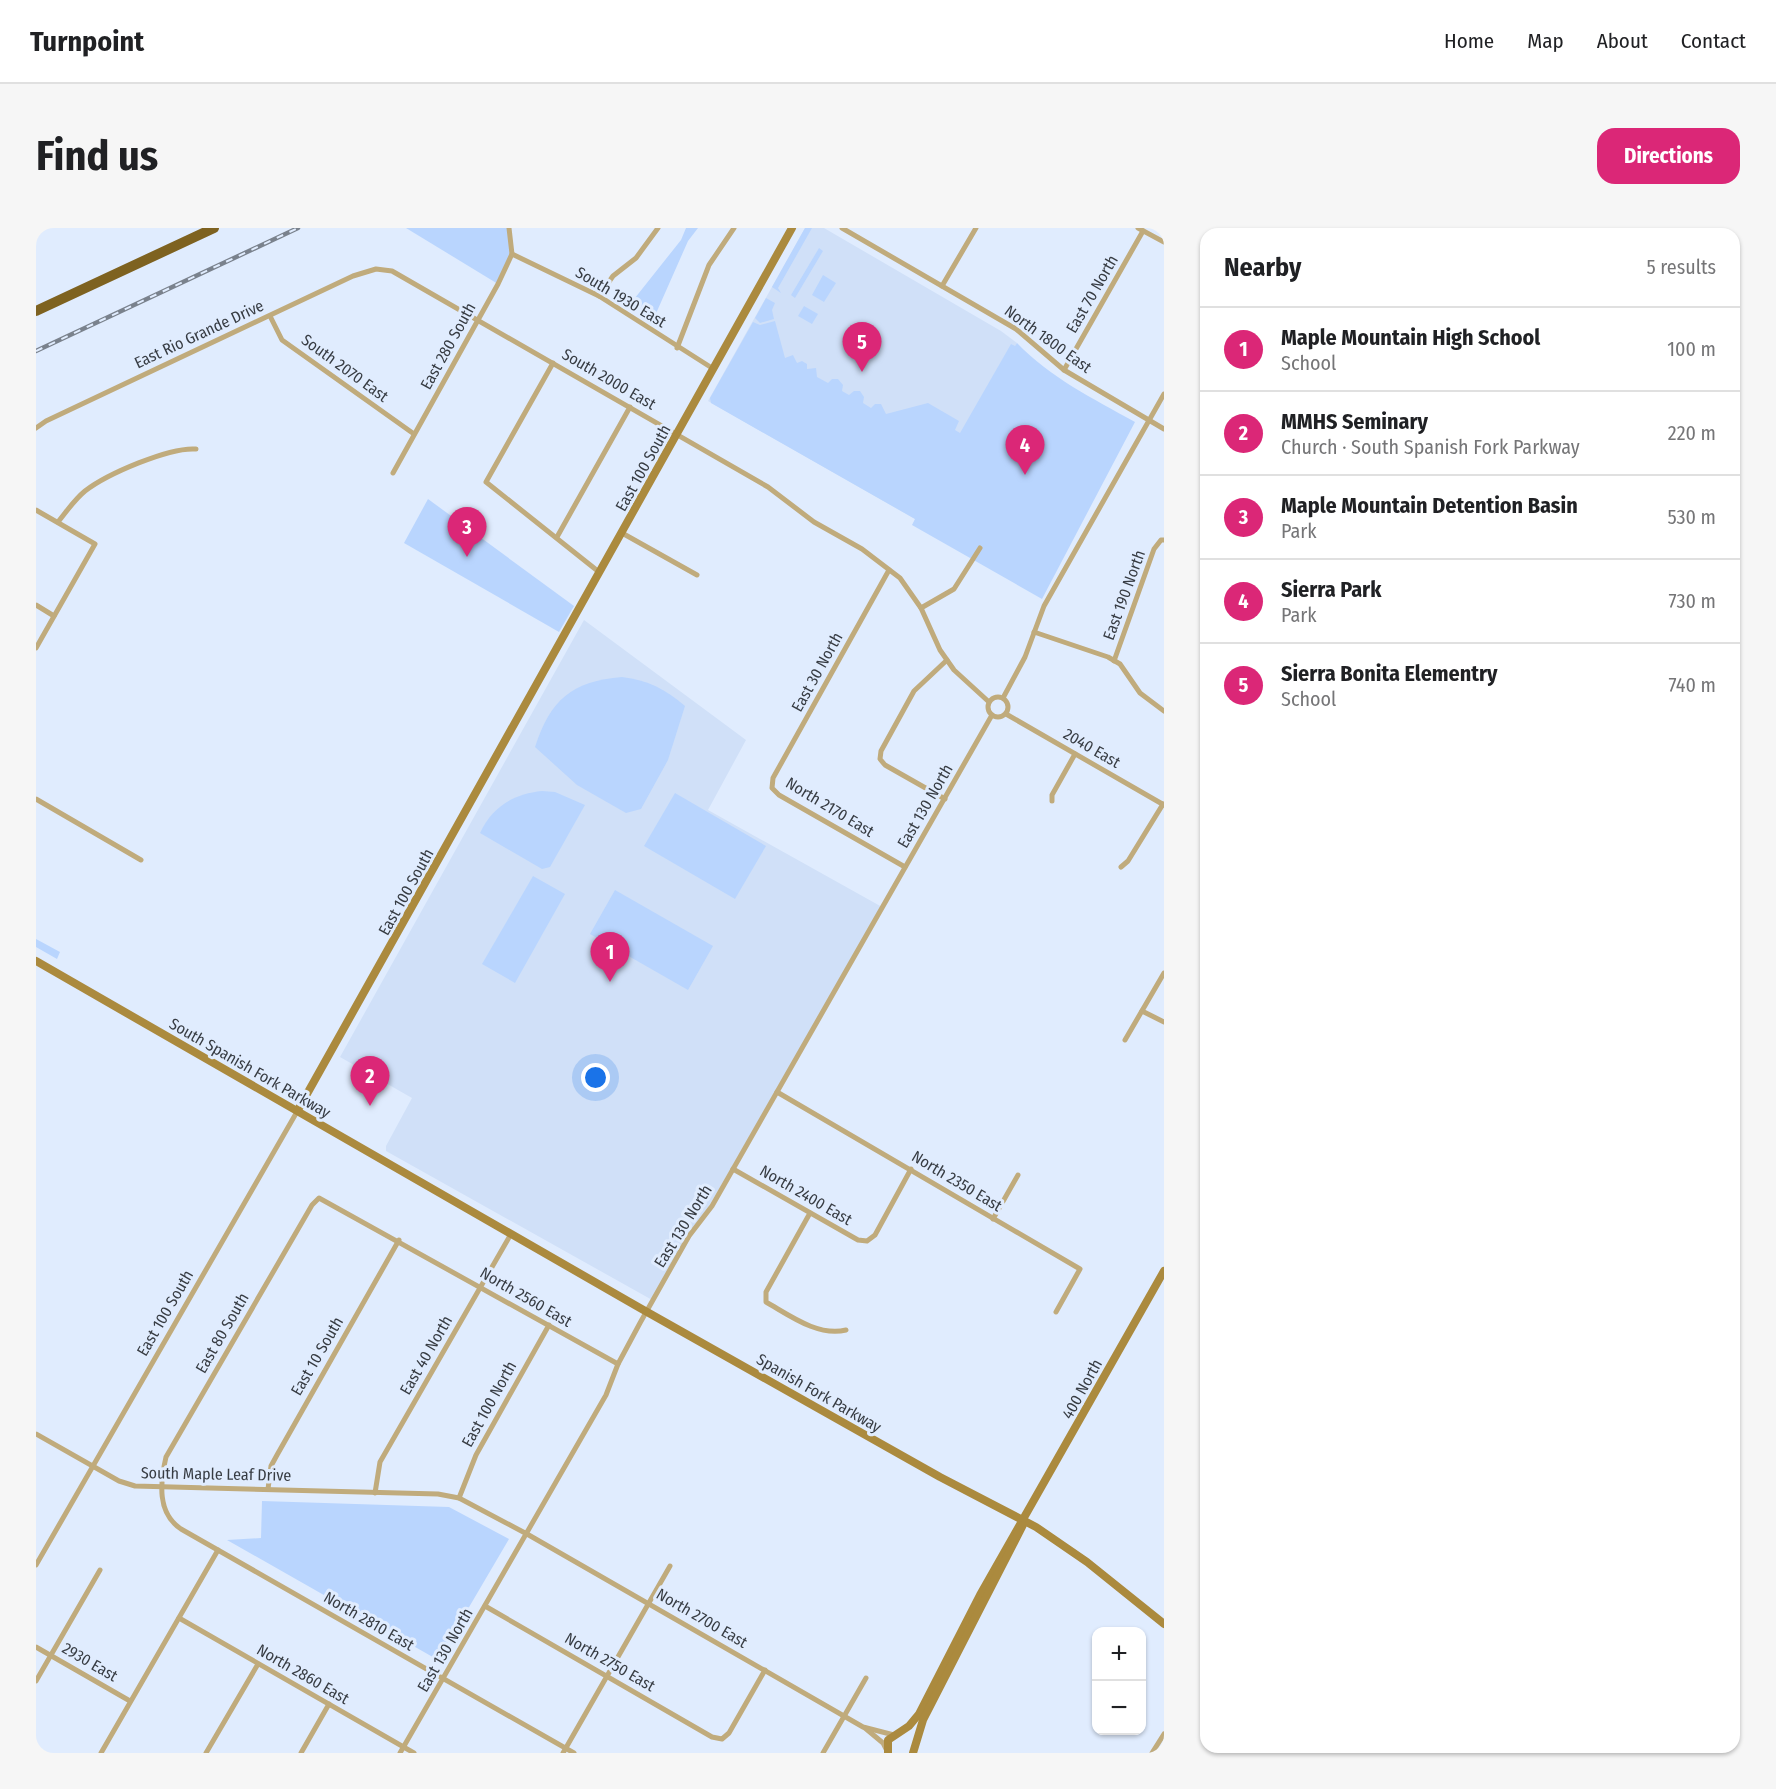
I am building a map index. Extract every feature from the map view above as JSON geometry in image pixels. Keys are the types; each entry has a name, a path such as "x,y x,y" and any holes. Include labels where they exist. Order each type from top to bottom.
{"highway":[{"path":"36,311 214,228"}],"street":[{"path":"509,228 512,254"},
{"path":"599,296 613,276 636,258 658,228"},
{"path":"677,348 705,274 734,228"},
{"name":"East 100 South","path":"36,1565 298,1110 792,228"},
{"name":"North 1800 East","path":"842,228 1016,329 1064,370 1164,429"},
{"path":"942,286 976,228"},
{"path":"1140,229 1164,242"},
{"name":"East 70 North","path":"1064,370 1140,229"},
{"name":"South 1930 East","path":"512,254 599,296 677,348 712,368"},
{"name":"East 280 South","path":"393,473 512,254"},
{"name":"South 2000 East","path":"376,269 397,274 678,434 768,487 814,522 853,544 900,579 921,608 947,660 965,682 989,702"},
{"name":"East Rio Grande Drive","path":"36,428 46,421 353,276 376,269"},
{"name":"South 2070 East","path":"270,316 282,339 414,434"},
{"path":"553,363 486,482 599,572"},
{"path":"1003,698 1025,657 1047,600 1164,394"},
{"path":"556,537 630,407"},
{"path":"58,522 74,501 87,490 173,450 196,449"},
{"path":"36,510 95,544 36,648"},
{"path":"622,533 697,575"},
{"name":"East 190 North","path":"1114,661 1154,549 1163,540"},
{"path":"921,608 954,589 980,548"},
{"name":"East 30 North","path":"771,788 773,778 889,570"},
{"path":"36,605 54,616"},
{"path":"1034,632 1114,661 1131,676 1140,693 1164,711"},
{"path":"945,799 885,765 880,759 881,751 914,691 947,660"},
{"path":"994,697 1003,698 1008,705 1006,714 1001,717 992,716 988,711 989,702 994,697"},
{"name":"2040 East","path":"1006,714 1163,805"},
{"name":"East 130 North","path":"402,1750 606,1395 618,1364 689,1236 712,1206 992,716"},
{"path":"1052,801 1052,795 1075,754"},
{"name":"North 2170 East","path":"771,788 779,795 905,867"},
{"path":"36,799 141,860"},
{"path":"1121,867 1128,861 1163,805"},
{"name":"South Spanish Fork Parkway","path":"36,961 452,1198"},
{"path":"1125,1040 1164,973"},
{"path":"1142,1011 1164,1022"},
{"name":"North 2350 East","path":"777,1092 1080,1269 1056,1312"},
{"name":"North 2400 East","path":"733,1169 858,1240 867,1241 875,1235 911,1169"},
{"path":"993,1218 1018,1175"},
{"name":"North 2560 East","path":"319,1198 399,1240 618,1364"},
{"name":"East 80 South","path":"181,1529 166,1516 162,1487 166,1457 312,1205 319,1198"},
{"name":"Spanish Fork Parkway","path":"452,1198 940,1477 1024,1521 1064,1545 1164,1624"},
{"path":"810,1213 766,1292 766,1302 802,1322 835,1333 846,1330"},
{"name":"East 40 North","path":"375,1493 380,1462 512,1234"},
{"name":"East 10 South","path":"268,1489 271,1466 276,1455 399,1240"},
{"name":"400 North","path":"895,1735 909,1726 919,1714 975,1603 1024,1521 1164,1271"},
{"name":"East 100 North","path":"459,1498 476,1455 549,1325"},
{"name":"South Maple Leaf Drive","path":"36,1434 125,1484 162,1487 438,1494 459,1498"},
{"name":"North 2700 East","path":"459,1498 527,1534 845,1716 880,1741 887,1752"},
{"name":"400 North","path":"915,1749 923,1720 968,1630 1019,1538 1024,1521"},
{"name":"North 2810 East","path":"181,1529 564,1751 574,1753"},
{"path":"100,1753 218,1550"},
{"path":"564,1751 670,1566"},
{"path":"36,1681 100,1570"},
{"name":"North 2750 East","path":"485,1606 712,1737 722,1739 729,1734 765,1670"},
{"name":"North 2860 East","path":"179,1618 329,1704 402,1750 414,1753"},
{"name":"2930 East","path":"36,1647 130,1701"},
{"path":"206,1753 258,1664"},
{"path":"823,1753 866,1678"},
{"path":"301,1753 329,1704"},
{"name":"North 2700 East","path":"863,1727 895,1735"},
{"path":"1152,1753 1164,1734"},
{"path":"887,1752 888,1740 895,1735 908,1735 915,1749"}],"shaded area":[{"path":"406,228 509,228 512,254 498,284"},
{"path":"686,228 698,228 688,241 654,318 631,303 681,240"},
{"path":"805,228 824,228 1001,331 1017,343 915,519 708,401"},
{"path":"805,228 812,228 778,288 781,293 772,287"},
{"path":"819,248 823,251 795,298 791,295"},
{"path":"823,275 836,283 824,302 812,295"},
{"path":"766,298 775,303 772,310 774,319 760,323 755,318"},
{"path":"804,306 818,314 812,324 798,316"},
{"path":"775,321 785,358 793,355 797,363 802,361 807,364 807,369 816,368 817,377 828,383 832,379 838,379 843,385 842,391 849,395 854,391 860,391 864,397 863,403 871,408 875,404 881,404 886,414 928,403 959,421 955,430 960,433 1011,344 1015,346 1017,343 1058,377 1135,422 1042,599 912,525 915,519 711,403 710,398 753,322 760,325"},
{"path":"428,499 574,606 559,632 404,543"},
{"path":"584,620 746,740 708,810 882,907 654,1301 386,1151 386,1146 412,1098 340,1057"},
{"path":"622,677 656,686 685,706 668,760 641,809 626,813 577,785 535,747 548,717 565,696 589,683"},
{"path":"542,791 555,792 585,805 550,867 542,869 480,833 491,816 505,803 522,795"},
{"path":"675,793 766,846 735,899 644,846"},
{"path":"533,876 565,894 515,983 482,964"},
{"path":"615,890 713,946 688,990 590,934"},
{"path":"36,939 60,952 57,959 36,947"},
{"path":"262,1501 449,1507 509,1539 438,1660 227,1540 261,1538"}],"railway":[{"path":"36,351 298,228"}],"place":[{"name":"Sierra Bonita Elementry","path":"862,372"},
{"name":"Sierra Park","path":"1025,475"},
{"name":"Maple Mountain Detention Basin","path":"467,557"},
{"name":"Maple Mountain High School","path":"610,982"},
{"name":"MMHS Seminary","path":"370,1106"}]}
